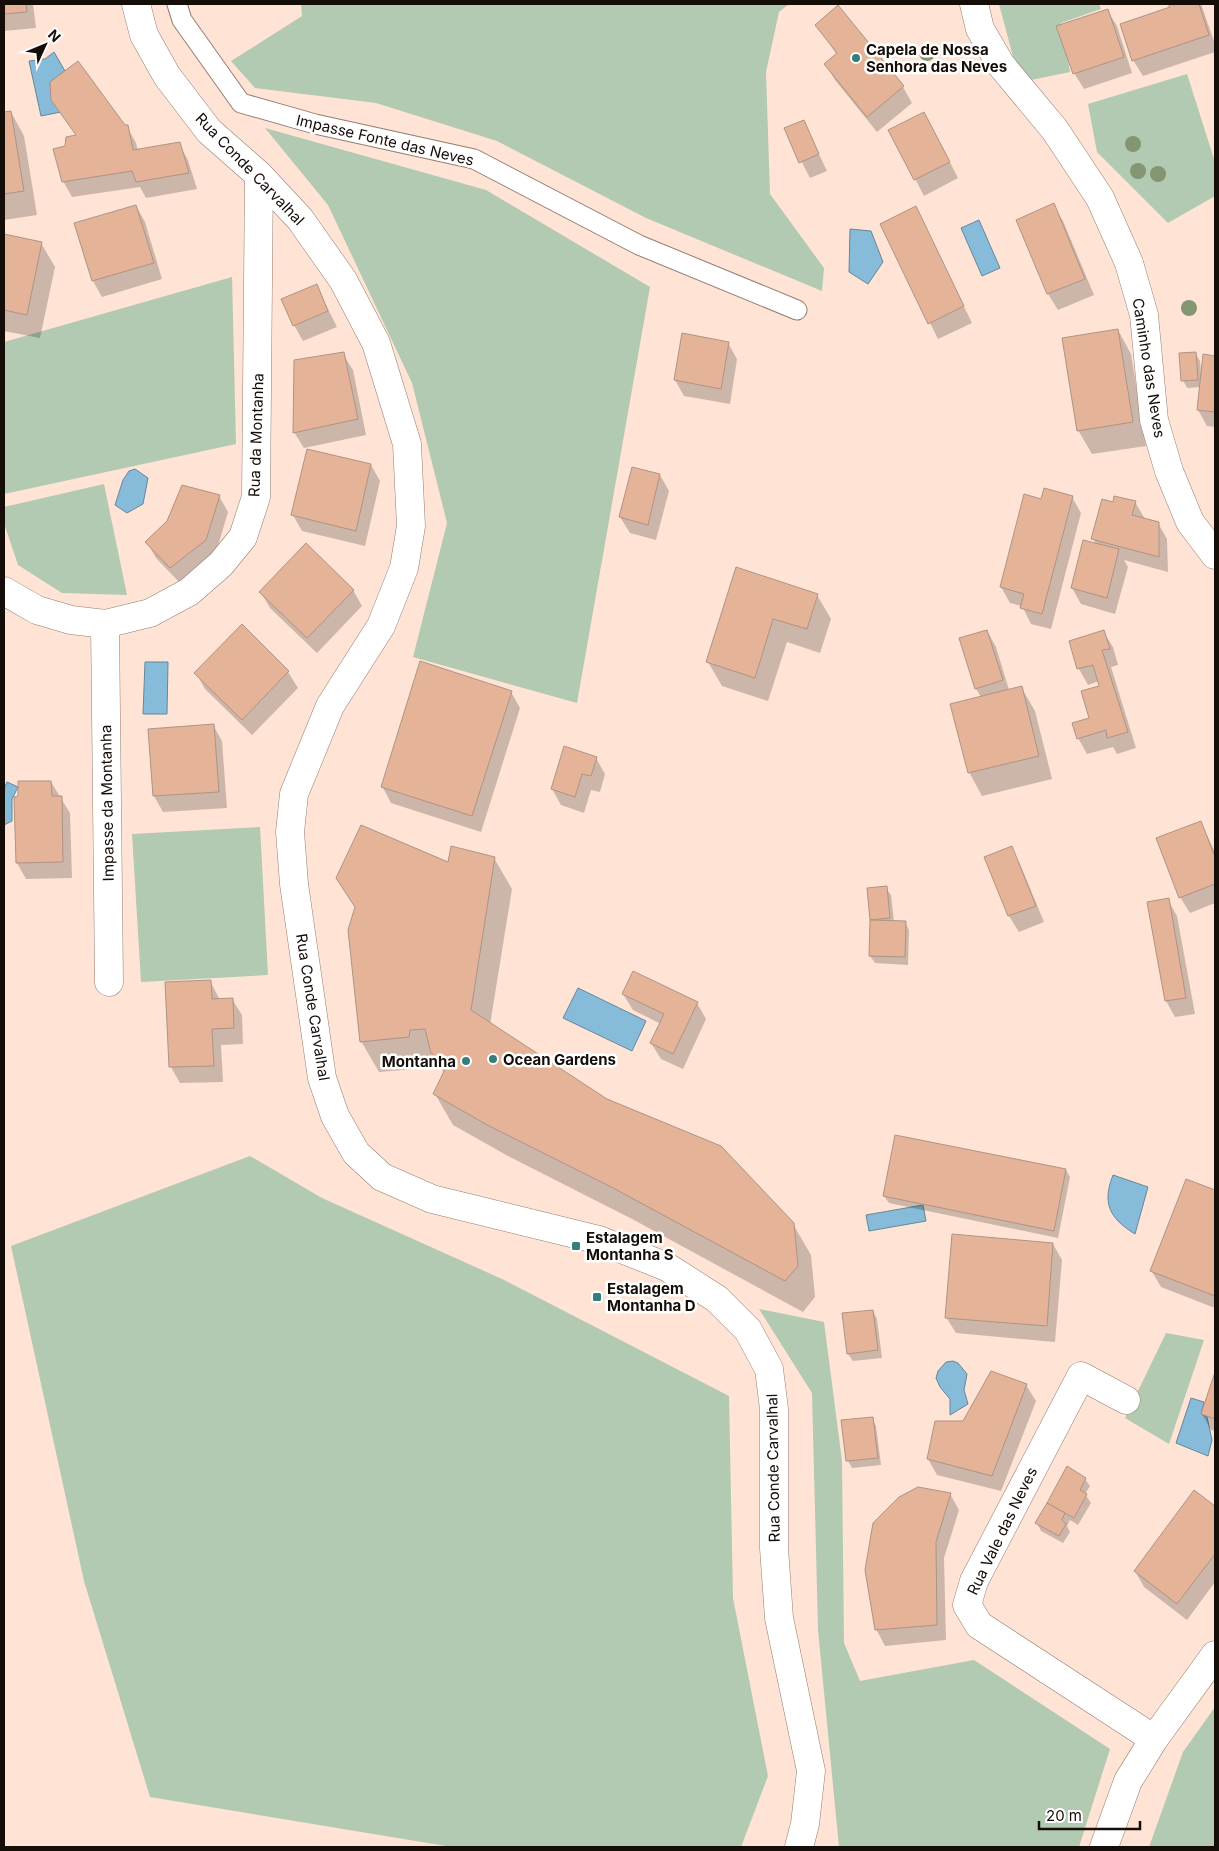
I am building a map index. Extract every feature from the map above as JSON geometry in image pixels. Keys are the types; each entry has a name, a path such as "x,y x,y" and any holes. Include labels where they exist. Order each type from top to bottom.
{"street":[{"name":"Rua Conde Carvalhal","path":"136,4 144,35 167,76 209,130 259,175 300,219 338,272 376,343 407,444 411,526 404,568 381,626 330,706 294,794 290,832 294,884 322,1078 335,1116 356,1153 382,1177 432,1199 599,1240 666,1267 717,1299 748,1330 769,1369 774,1409 774,1548 779,1618 811,1771 805,1824 799,1847"},
{"name":"Caminho das Neves","path":"974,4 980,30 1001,65 1055,130 1100,198 1130,263 1144,315 1154,420 1169,471 1190,522 1215,555"},
{"name":"Rua da Montanha","path":"4,591 37,610 71,620 105,624 150,613 189,592 221,564 244,537 256,497 259,175"},
{"name":"Impasse da Montanha","path":"105,624 108,982"},
{"name":"Rua Vale das Neves","path":"1126,1400 1081,1376 974,1581 967,1605 979,1625 1154,1739"},
{"path":"1104,1847 1128,1781 1154,1739 1215,1655"}],"lane":[{"name":"Impasse Fonte das Neves","path":"177,4 182,20 241,103 316,124 474,159 639,245 797,310"}],"green space":[{"path":"301,4 789,4 779,12 766,72 770,194 824,268 822,291 646,218 497,141 376,103 255,88 231,61 302,16"},
{"path":"999,4 1099,4 1101,9 1061,23 1070,72 1031,80 1015,64"},
{"path":"1187,74 1215,162 1215,196 1168,223 1097,152 1088,104"},
{"path":"265,128 486,190 650,287 577,703 413,657 447,523 412,383 328,205"},
{"path":"232,277 236,444 4,494 4,342"},
{"path":"104,484 127,595 62,593 18,565 4,523 4,507"},
{"path":"260,827 268,975 141,982 132,834"},
{"path":"250,1156 322,1198 502,1279 729,1396 733,1598 768,1776 741,1847 452,1847 150,1797 84,1581 11,1246"},
{"path":"759,1309 824,1322 842,1461 844,1643 860,1681 974,1660 1110,1749 1079,1847 839,1847 818,1630 812,1393"},
{"path":"1166,1333 1204,1340 1169,1444 1125,1418"},
{"path":"1215,1707 1215,1847 1149,1847 1183,1752"}],"water":[{"path":"54,52 65,71 50,82 52,100 61,112 41,116 29,61 45,59"},
{"path":"979,220 1000,268 982,276 961,228"},
{"path":"850,229 871,231 883,262 868,284 849,272"},
{"path":"135,469 148,478 143,504 127,513 115,505 123,480 129,471"},
{"path":"145,662 168,662 167,714 143,714"},
{"path":"7,782 18,787 12,799 12,821 4,825 4,789"},
{"path":"578,988 646,1021 632,1051 563,1018"},
{"path":"1113,1175 1148,1187 1135,1234 1119,1222 1110,1209 1108,1194"},
{"path":"923,1205 926,1221 869,1231 866,1215"},
{"path":"953,1361 958,1363 967,1374 964,1390 968,1404 950,1415 950,1399 940,1387 936,1378 938,1371 946,1362"},
{"path":"1191,1398 1204,1402 1201,1414 1207,1417 1212,1440 1208,1456 1176,1443"}],"building":[{"path":"4,4 26,4 27,12 4,14"},
{"path":"1168,4 1199,4 1209,35 1132,61 1120,24 1170,7"},
{"name":"Capela de Nossa Senhora das Neves","path":"838,5 904,86 867,117 824,64 837,53 815,25"},
{"path":"1108,9 1124,57 1073,74 1056,26"},
{"path":"78,61 125,125 128,125 133,150 180,142 189,173 136,182 132,171 62,182 53,149 65,146 66,137 76,135 51,100 50,82"},
{"path":"11,111 24,191 4,194 4,112"},
{"path":"924,112 950,162 914,180 888,130"},
{"path":"804,120 819,154 799,163 784,128"},
{"path":"1054,203 1085,279 1047,294 1016,220"},
{"path":"136,205 154,263 92,281 74,223"},
{"path":"916,206 964,306 928,324 880,224"},
{"path":"4,234 42,242 27,315 4,310"},
{"path":"317,284 328,311 293,326 281,299"},
{"path":"1118,329 1133,422 1077,431 1062,338"},
{"path":"682,333 729,342 721,389 674,380"},
{"path":"344,352 358,419 293,433 294,360"},
{"path":"1196,352 1198,380 1181,381 1179,353"},
{"path":"1203,354 1215,356 1215,412 1197,410"},
{"path":"307,449 371,464 356,531 291,515"},
{"path":"632,467 660,474 648,525 619,517"},
{"path":"182,485 220,495 206,540 170,568 145,542 167,521"},
{"path":"1044,488 1073,496 1042,614 1020,608 1024,594 1000,587 1024,494 1041,499"},
{"path":"1114,496 1136,501 1132,515 1159,522 1159,557 1091,539 1102,499 1113,502"},
{"path":"1083,540 1119,549 1107,598 1071,588"},
{"path":"306,543 354,590 307,638 259,592"},
{"path":"736,567 818,594 807,629 773,619 755,678 706,662"},
{"path":"242,624 289,671 242,720 194,673"},
{"path":"987,630 1003,680 975,689 959,638"},
{"path":"1104,630 1110,649 1102,650 1128,732 1107,738 1106,730 1077,739 1072,723 1089,718 1081,691 1099,686 1093,665 1077,669 1069,641"},
{"path":"420,661 512,691 472,816 381,787"},
{"path":"1022,686 1039,756 968,773 950,704"},
{"path":"214,724 219,792 153,796 148,729"},
{"path":"564,746 597,757 591,776 582,774 575,797 551,789"},
{"path":"18,781 51,781 52,796 62,796 63,862 16,863 14,797 18,796"},
{"path":"1201,821 1215,857 1215,884 1179,898 1156,838"},
{"name":"Ocean Gardens","path":"361,825 448,862 451,846 495,857 471,1010 607,1099 721,1146 794,1223 798,1266 785,1281 615,1189 489,1126 433,1094 447,1065 431,1053 425,1029 410,1030 409,1037 360,1042 348,930 355,907 336,878"},
{"path":"1012,846 1036,906 1008,916 984,857"},
{"path":"887,886 890,918 870,920 867,888"},
{"path":"1169,898 1186,998 1165,1001 1147,902"},
{"path":"870,920 906,921 905,957 869,956"},
{"path":"633,971 698,1002 673,1054 650,1043 664,1014 622,994"},
{"path":"211,980 212,999 233,998 234,1028 212,1029 214,1066 169,1067 165,982"},
{"path":"895,1135 1066,1169 1054,1231 883,1196"},
{"path":"1186,1179 1215,1190 1215,1296 1150,1271"},
{"path":"952,1234 1053,1243 1047,1326 945,1318"},
{"path":"873,1310 878,1350 847,1354 842,1313"},
{"path":"991,1371 1027,1384 992,1476 927,1459 935,1421 963,1421"},
{"path":"1215,1372 1215,1419 1201,1414"},
{"path":"873,1417 878,1458 846,1461 841,1420"},
{"path":"1067,1466 1086,1478 1080,1490 1087,1494 1074,1518 1047,1503"},
{"path":"918,1487 951,1493 936,1542 937,1625 875,1630 865,1570 873,1523 899,1497"},
{"path":"1194,1490 1215,1506 1215,1554 1177,1604 1134,1571"},
{"path":"1047,1503 1065,1513 1062,1520 1066,1524 1059,1536 1035,1523"}],"place":[{"name":"Capela de Nossa Senhora das Neves","path":"856,58"},
{"name":"Ocean Gardens","path":"493,1059"},
{"name":"Montanha","path":"466,1061"},
{"name":"Estalagem Montanha S","path":"576,1246"},
{"name":"Estalagem Montanha D","path":"597,1297"}]}
